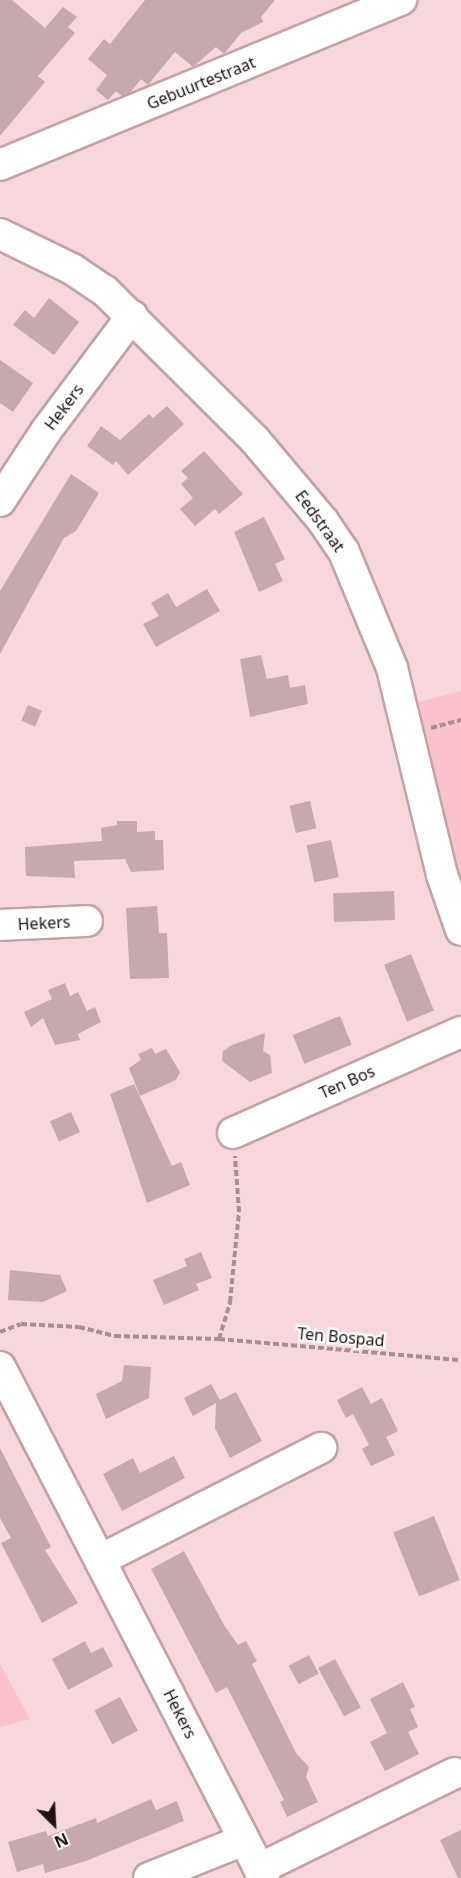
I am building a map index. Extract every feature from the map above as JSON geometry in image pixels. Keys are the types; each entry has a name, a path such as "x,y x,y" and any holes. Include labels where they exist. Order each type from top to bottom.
{"street":[{"name":"Gebuurtestraat","path":"0,165 401,0"},
{"name":"Eedstraat","path":"0,234 72,269 132,316 254,439 344,552 392,668 442,875 461,930"},
{"name":"Hekers","path":"0,501 46,431 132,316"},
{"name":"Hekers","path":"0,925 87,921"},
{"name":"Ten Bos","path":"232,1133 461,1032"},
{"name":"Hekers","path":"0,1367 102,1559 261,1874 455,1773"},
{"path":"102,1559 321,1448"},
{"path":"149,1878 244,1840"}],"path":[{"path":"219,1339 230,1302 239,1212 232,1133"},
{"name":"Ten Bospad","path":"0,1332 21,1324 160,1339 219,1339 461,1360"}],"shaded area":[{"path":"461,691 461,888 414,703"},
{"path":"0,1664 30,1719 0,1727"}],"building":[{"path":"0,0 12,0 45,28 63,7 77,17 68,27 75,33 38,76 45,82 0,136"},
{"path":"145,0 275,0 261,17 263,22 241,33 224,54 216,47 193,67 175,52 148,85 141,79 130,93 122,96 116,91 108,100 96,90 107,75 88,59 104,39 110,44"},
{"path":"49,298 79,322 54,355 13,325 25,310 34,318"},
{"path":"0,360 33,383 13,412 0,403"},
{"path":"167,406 184,424 128,475 116,461 113,465 87,446 101,426 120,440 149,414 153,418"},
{"path":"204,451 243,494 219,514 215,509 195,526 180,509 193,498 181,484 188,478 181,471"},
{"path":"71,474 99,493 76,531 64,538 0,654 0,591"},
{"path":"264,517 285,559 275,564 283,581 259,592 234,532"},
{"path":"207,589 220,611 156,647 143,624 159,616 151,603 168,593 176,607"},
{"path":"261,655 267,679 288,675 290,688 305,685 308,704 250,717 240,659"},
{"path":"28,705 42,711 35,727 21,721"},
{"path":"310,801 316,828 296,833 290,806"},
{"path":"117,821 137,821 137,832 155,831 155,840 163,840 164,870 131,872 125,859 74,861 75,878 26,876 25,847 102,841 101,828 117,825"},
{"path":"331,840 339,877 314,882 307,845"},
{"path":"394,891 395,920 334,922 333,893"},
{"path":"157,906 159,933 167,933 169,978 130,979 126,908"},
{"path":"411,954 434,1011 407,1021 384,965"},
{"path":"65,983 70,996 78,992 87,1011 95,1007 101,1022 78,1034 80,1040 55,1045 43,1018 31,1027 24,1012 52,999 48,990"},
{"path":"340,1016 352,1045 304,1064 293,1035"},
{"path":"265,1033 263,1051 270,1055 272,1073 250,1082 222,1061 223,1051 232,1045"},
{"path":"152,1048 155,1054 166,1049 180,1072 176,1080 140,1096 129,1068 141,1060 138,1054"},
{"path":"134,1084 172,1166 181,1162 190,1185 147,1203 110,1094"},
{"path":"71,1112 80,1132 59,1141 50,1121"},
{"path":"201,1252 212,1278 196,1284 199,1290 164,1305 153,1280 187,1266 184,1259"},
{"path":"10,1270 60,1275 67,1291 43,1302 8,1300"},
{"path":"124,1365 151,1367 149,1398 106,1419 96,1394 122,1381"},
{"path":"211,1384 220,1400 236,1392 262,1441 230,1458 215,1428 216,1403 193,1416 184,1398"},
{"path":"362,1387 371,1404 382,1398 398,1431 386,1437 395,1455 371,1466 362,1449 369,1445 353,1414 346,1418 337,1400"},
{"path":"0,1448 51,1547 45,1550 78,1603 42,1623 1,1543 11,1538 0,1518"},
{"path":"174,1456 185,1478 122,1511 103,1474 133,1458 140,1473"},
{"path":"434,1516 460,1580 419,1596 393,1532"},
{"path":"184,1551 224,1625 238,1645 246,1641 257,1661 252,1664 296,1753 309,1767 306,1777 318,1802 287,1817 280,1802 284,1800 227,1687 216,1693 151,1569"},
{"path":"85,1641 91,1653 103,1647 113,1666 68,1690 52,1659"},
{"path":"309,1655 319,1674 299,1684 289,1666"},
{"path":"335,1659 361,1708 344,1716 318,1668"},
{"path":"403,1682 415,1707 410,1709 418,1727 408,1732 419,1754 385,1771 370,1742 387,1733 370,1699"},
{"path":"120,1697 138,1731 112,1744 94,1711"},
{"path":"151,1799 156,1810 177,1801 184,1821 86,1861 45,1873 43,1864 17,1872 8,1842 46,1831 48,1836 96,1818 97,1823"},
{"path":"461,1830 461,1878 458,1878 440,1840"}]}
